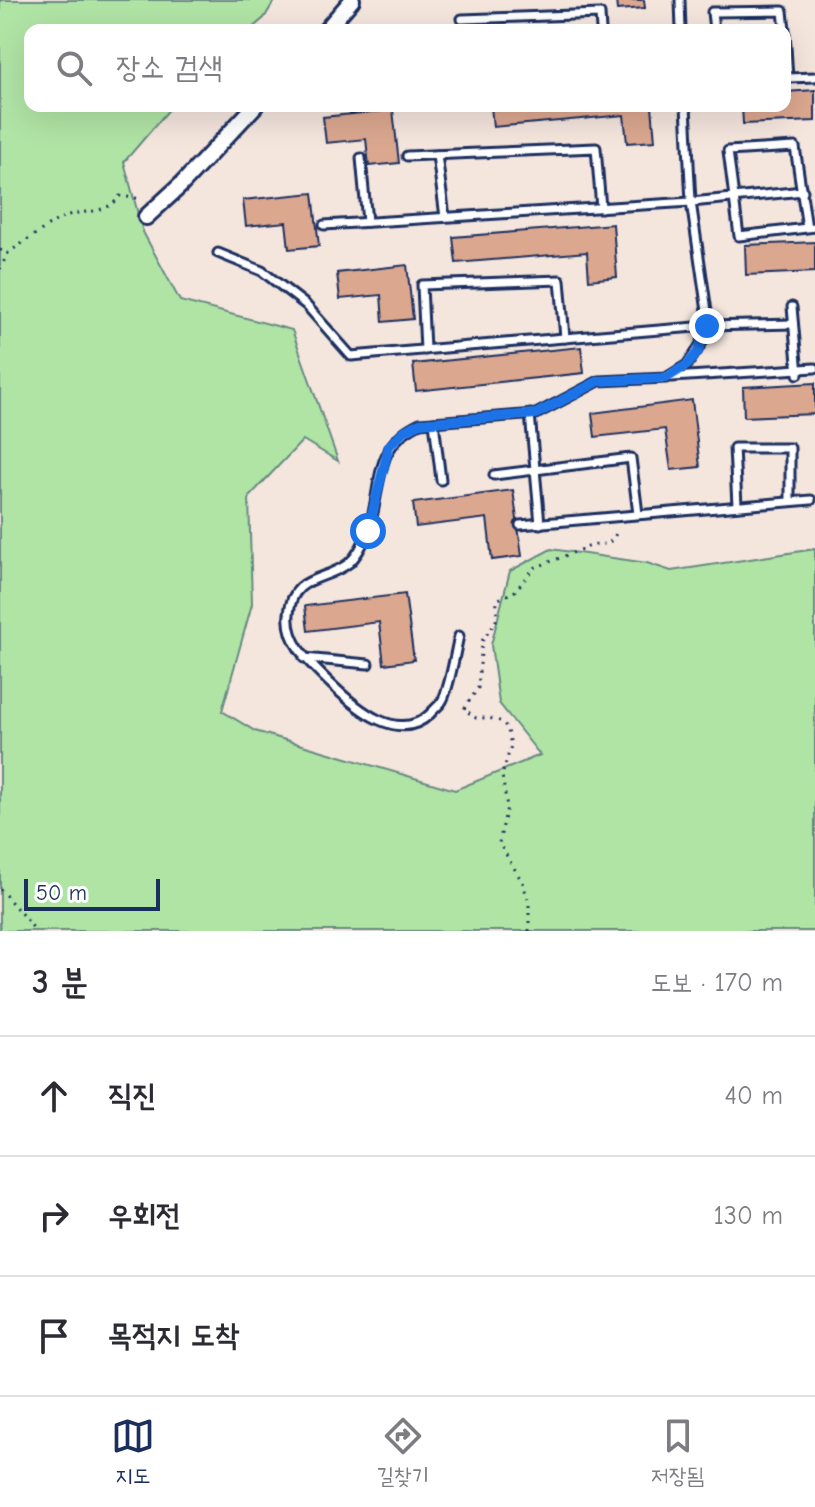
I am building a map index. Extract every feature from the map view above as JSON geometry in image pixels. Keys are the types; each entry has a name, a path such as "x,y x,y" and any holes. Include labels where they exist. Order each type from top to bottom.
{"street":[{"path":"331,24 352,0"},
{"path":"150,213 181,185 249,112"}],"lane":[{"path":"680,0 681,24"},
{"path":"713,24 712,12 783,11 784,24"},
{"path":"462,19 600,14 601,24"},
{"path":"483,18 484,24"},
{"path":"791,78 815,77"},
{"path":"666,378 687,365 698,352 708,318 691,202 686,112"},
{"path":"795,147 811,228 739,236 735,197 728,151 795,147"},
{"path":"407,156 596,148 601,208"},
{"path":"437,155 445,217"},
{"path":"361,158 367,222"},
{"path":"324,225 691,202 803,191"},
{"path":"218,253 262,271 306,305 351,356 707,326 793,324"},
{"path":"425,350 422,285 560,280 565,338"},
{"path":"792,307 798,372"},
{"path":"459,636 442,701 424,719 403,727 375,719 355,707 304,658 290,632 289,612 296,592 306,580 330,574 351,561 368,531 389,446 404,431 420,423 536,414 599,381 798,372 815,368"},
{"path":"530,414 540,524"},
{"path":"434,422 441,480"},
{"path":"737,505 734,448 790,448 790,501"},
{"path":"494,475 631,458 638,514"},
{"path":"520,525 811,500"},
{"path":"304,658 368,664"}],"path":[{"path":"0,269 8,253 62,216 102,211 120,196 145,199 154,204 150,213"},
{"path":"0,250 8,253"},
{"path":"529,931 529,903 523,883 499,843 507,807 502,775 511,746 508,730 503,722 476,718 464,709 478,688 482,641 496,621 497,600 515,591 534,568 593,545 607,544 613,539 625,515"},
{"path":"0,889 36,931"}],"green space":[{"path":"0,0 275,0 257,24 24,24 24,112 167,112 124,162 143,232 180,301 292,330 338,461 303,440 249,497 252,604 222,711 255,731 455,790 540,755 499,703 491,645 510,571 551,549 647,563 671,571 815,549 815,931 0,931"}],"building":[{"path":"616,0 644,0 645,8 617,10"},
{"path":"815,90 815,121 743,124 742,112 791,112 791,92"},
{"path":"393,112 399,163 369,166 366,139 326,143 323,117"},
{"path":"492,112 653,112 655,141 627,143 624,115 493,127"},
{"path":"313,193 319,246 289,249 286,222 246,226 243,200"},
{"path":"613,224 617,277 589,280 587,252 456,263 453,237"},
{"path":"815,242 815,272 746,275 745,245"},
{"path":"407,265 413,319 383,322 381,295 340,299 337,273"},
{"path":"581,347 584,373 416,391 413,364"},
{"path":"815,383 815,414 744,417 743,387"},
{"path":"692,400 700,467 671,470 665,429 595,437 592,413"},
{"path":"513,490 522,556 492,560 487,518 416,527 413,503"},
{"path":"405,594 414,660 384,664 379,622 308,631 305,606"}],"route":[{"path":"368,531 389,446 404,431 420,423 536,414 599,381 666,378 687,365 698,352 707,326"}]}
